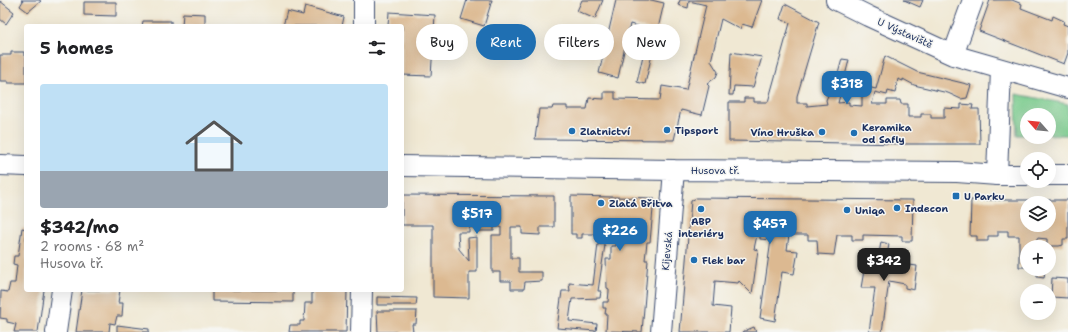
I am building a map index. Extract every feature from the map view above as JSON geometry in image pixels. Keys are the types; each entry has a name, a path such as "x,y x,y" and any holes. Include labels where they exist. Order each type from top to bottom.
{"street":[{"path":"364,0 364,24"},
{"name":"U Výstaviště","path":"836,0 953,55 1068,88"},
{"path":"953,55 973,0"},
{"path":"997,175 1001,69"},
{"path":"0,166 24,166"},
{"name":"Husova tř.","path":"404,166 956,172 1020,175"},
{"name":"Kijevská","path":"661,332 674,170"},
{"path":"1056,175 1068,175"},
{"path":"56,332 62,292"},
{"path":"361,332 362,292"}],"green space":[{"path":"1016,94 1068,104 1068,135 1056,135 1056,108 1020,108 1020,135 1017,135"}],"building":[{"path":"21,0 41,1 28,12 20,6 23,1"},
{"path":"467,0 492,0 485,24 477,24 461,19"},
{"path":"582,0 603,0 595,19 577,11"},
{"path":"616,0 651,0 664,3 659,24 622,24 622,60 618,78 599,73 602,60 614,60 614,24 610,24"},
{"path":"680,0 762,0 752,27 742,24 740,29 721,19 711,61 718,72 716,77 707,84 709,86 702,115 681,110 674,140 535,139 539,109 552,109 553,106 567,106 567,109 587,109 589,98 604,99 604,92 615,92 615,99 660,100 662,86 686,90 706,5 689,1 688,8 678,5"},
{"path":"904,0 923,0 920,7"},
{"path":"990,0 1012,0 1022,4 1021,8 1052,20 1053,16 1064,21 1063,24 1068,26 1068,53 1064,64 979,31"},
{"path":"0,1 14,12 6,24 0,19"},
{"path":"84,2 116,2 116,16 84,15"},
{"path":"785,4 819,22 797,96 797,103 807,103 807,106 827,104 826,100 830,91 833,92 842,59 849,60 838,103 849,102 849,105 862,106 862,90 867,90 867,87 876,89 885,56 917,72 971,85 967,98 961,99 948,93 914,85 903,79 903,81 898,79 895,93 888,91 887,95 875,92 872,104 887,104 887,100 900,100 901,104 908,104 908,117 921,117 921,114 931,114 931,118 944,118 944,108 961,109 961,104 973,105 972,109 979,109 980,144 729,141 729,102 744,102 744,98 754,98 754,102 768,102 790,23 780,19"},
{"path":"305,6 344,17 342,24 284,24 287,11 303,15"},
{"path":"389,12 435,15 434,24 416,24 416,60 432,60 431,76 404,75 404,24 388,24"},
{"path":"183,13 205,14 205,24 182,24"},
{"path":"143,21 171,21 171,24 142,24"},
{"path":"11,52 24,52 24,83 8,83 8,81 0,81 0,55 11,55"},
{"path":"731,52 762,57 753,87 734,86 733,95 729,95"},
{"path":"642,60 651,60 645,84 637,82"},
{"path":"404,195 554,196 554,227 540,227 540,235 522,234 522,227 511,227 511,258 519,258 519,272 542,272 542,281 525,282 524,289 511,289 511,281 500,281 500,272 492,272 492,235 501,235 501,227 494,227 494,231 479,231 480,227 469,227 469,232 458,232 459,249 469,261 468,238 477,237 477,272 469,272 469,298 433,297 433,225 404,225"},
{"path":"571,196 654,198 650,242 647,242 645,260 648,260 642,332 606,331 607,314 605,314 606,308 603,308 603,302 608,302 609,289 607,288 606,259 611,259 611,246 616,246 616,234 582,234 582,238 576,238 576,234 571,234"},
{"path":"696,198 913,200 912,241 902,241 902,236 863,235 863,240 852,240 852,235 837,235 834,255 818,254 817,240 808,240 808,235 789,235 787,250 798,251 794,274 782,272 775,321 760,318 771,240 760,239 760,235 757,235 754,249 758,250 752,294 739,281 738,283 715,281 713,306 731,308 729,332 680,332 691,201"},
{"path":"971,200 1020,200 1020,232 1056,232 1056,200 1068,200 1068,239 1063,239 1063,245 1059,246 1056,246 1056,240 1037,238 1037,240 1020,240 1020,267 1019,236 1008,236 1008,231 998,231 998,236 988,236 988,241 977,241 977,236 970,236"},
{"path":"22,228 24,228 24,292 44,292 38,332 14,332 16,324 7,322 7,319 0,318 1,291 8,292 10,283 15,283 17,265 13,264 14,256 18,256"},
{"path":"881,242 889,244 886,262 917,266 914,290 905,288 905,284 889,281 882,332 869,332 875,288 861,288 867,253 879,254"},
{"path":"598,244 605,245 598,291 601,291 600,298 572,299 569,321 597,324 596,331 557,328 562,291 570,291 569,283 593,285"},
{"path":"1037,276 1044,276 1044,278"},
{"path":"1052,278 1068,279 1068,298 1056,297 1056,284 1052,284"},
{"path":"82,292 120,292 118,303 123,303 122,316 117,316 115,324 110,323 109,332 76,332"},
{"path":"212,292 293,292 293,302 212,301"},
{"path":"312,292 347,292 346,332 289,332 290,325 300,325 300,321 304,321 305,303 312,303"},
{"path":"377,297 417,298 416,305 377,305"},
{"path":"377,311 417,311 416,324 412,324 413,332 378,332"},
{"path":"117,325 149,329 149,332 117,332"},
{"path":"754,327 756,332 742,332"}],"place":[{"name":"Tipsport","path":"667,130"},
{"name":"Zlatnictví","path":"572,131"},
{"name":"Víno Hruška","path":"822,132"},
{"name":"Keramika od Safly","path":"854,133"},
{"name":"U Parku","path":"956,196"},
{"name":"Zlatá Břitva","path":"601,203"},
{"name":"Indecon","path":"897,208"},
{"name":"ABP interiéry","path":"701,209"},
{"name":"Uniqa","path":"847,210"},
{"name":"Flek bar","path":"694,260"}]}
